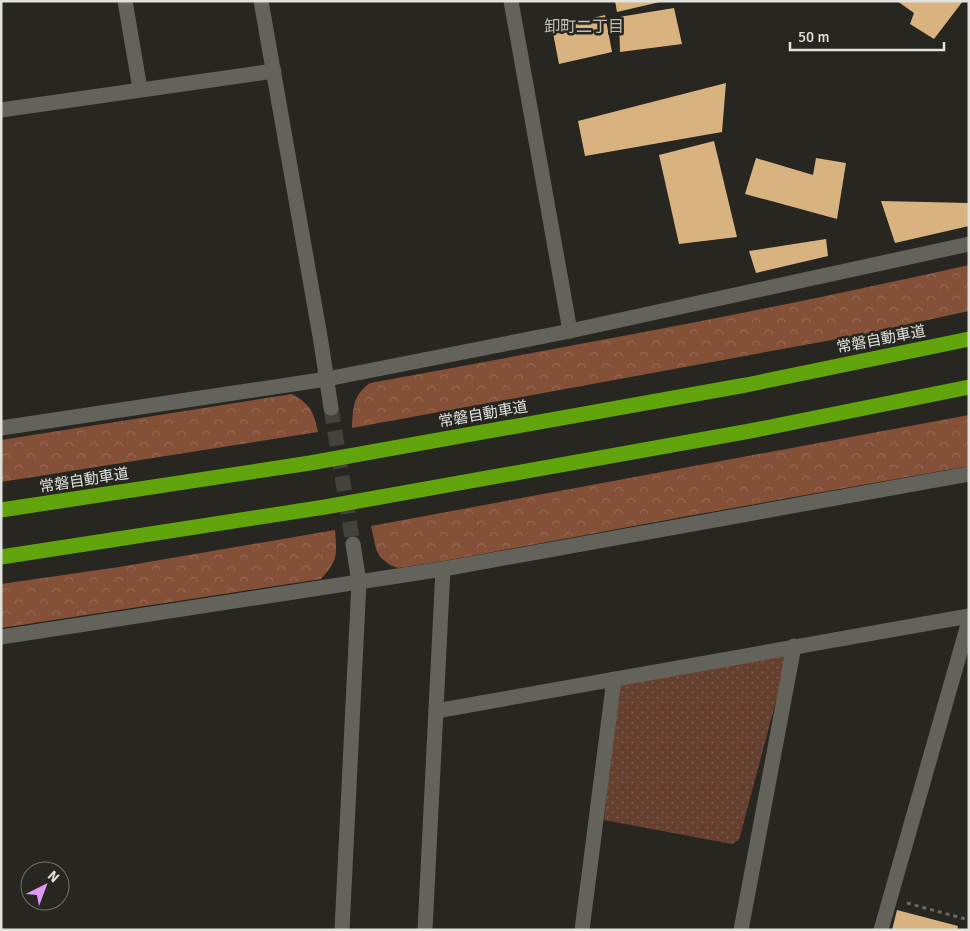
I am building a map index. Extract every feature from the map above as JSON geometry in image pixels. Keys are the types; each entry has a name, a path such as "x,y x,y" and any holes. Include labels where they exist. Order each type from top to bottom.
{"highway":[{"name":"常磐自動車道","path":"1,510 310,463 746,385 969,339"},
{"path":"1,557 325,507 750,431 969,387"}],"street":[{"path":"125,1 140,89"},
{"path":"261,1 331,408"},
{"path":"511,1 570,331"},
{"path":"1,110 274,71"},
{"path":"1,428 327,379 570,331 969,244"},
{"path":"1,637 443,569 969,474"},
{"path":"342,930 360,582 353,544"},
{"path":"425,930 443,569"},
{"path":"436,711 969,616"},
{"path":"881,930 969,622"},
{"path":"741,930 794,646"},
{"path":"582,930 614,679"}],"path":[{"path":"890,899 969,920"}],"shaded area":[{"path":"789,652 739,840 732,844 604,820 618,684"}],"green space":[{"path":"969,265 969,311 859,335 352,428 357,397 370,383 745,312"},
{"path":"292,394 310,409 318,432 1,482 1,440"},
{"path":"969,415 969,466 398,568 390,565 380,557 376,549 371,526"},
{"path":"335,530 335,557 331,567 321,579 1,628 1,584 119,567"}],"building":[{"path":"615,1 660,1 660,2 617,12"},
{"path":"897,1 963,1 934,39 910,24 914,13"},
{"path":"674,8 682,44 620,52 619,17"},
{"path":"605,15 612,52 559,64 552,28"},
{"path":"726,83 722,132 585,156 578,121"},
{"path":"714,141 737,237 679,244 659,155"},
{"path":"756,158 813,175 816,158 846,163 837,219 745,194"},
{"path":"881,201 969,203 969,226 895,243"},
{"path":"826,239 828,256 756,273 749,251"},
{"path":"897,910 958,926 957,930 892,930"}],"tunnel":[{"path":"331,408 353,544"}],"district":[{"name":"卸町二丁目","path":"584,27"}]}
